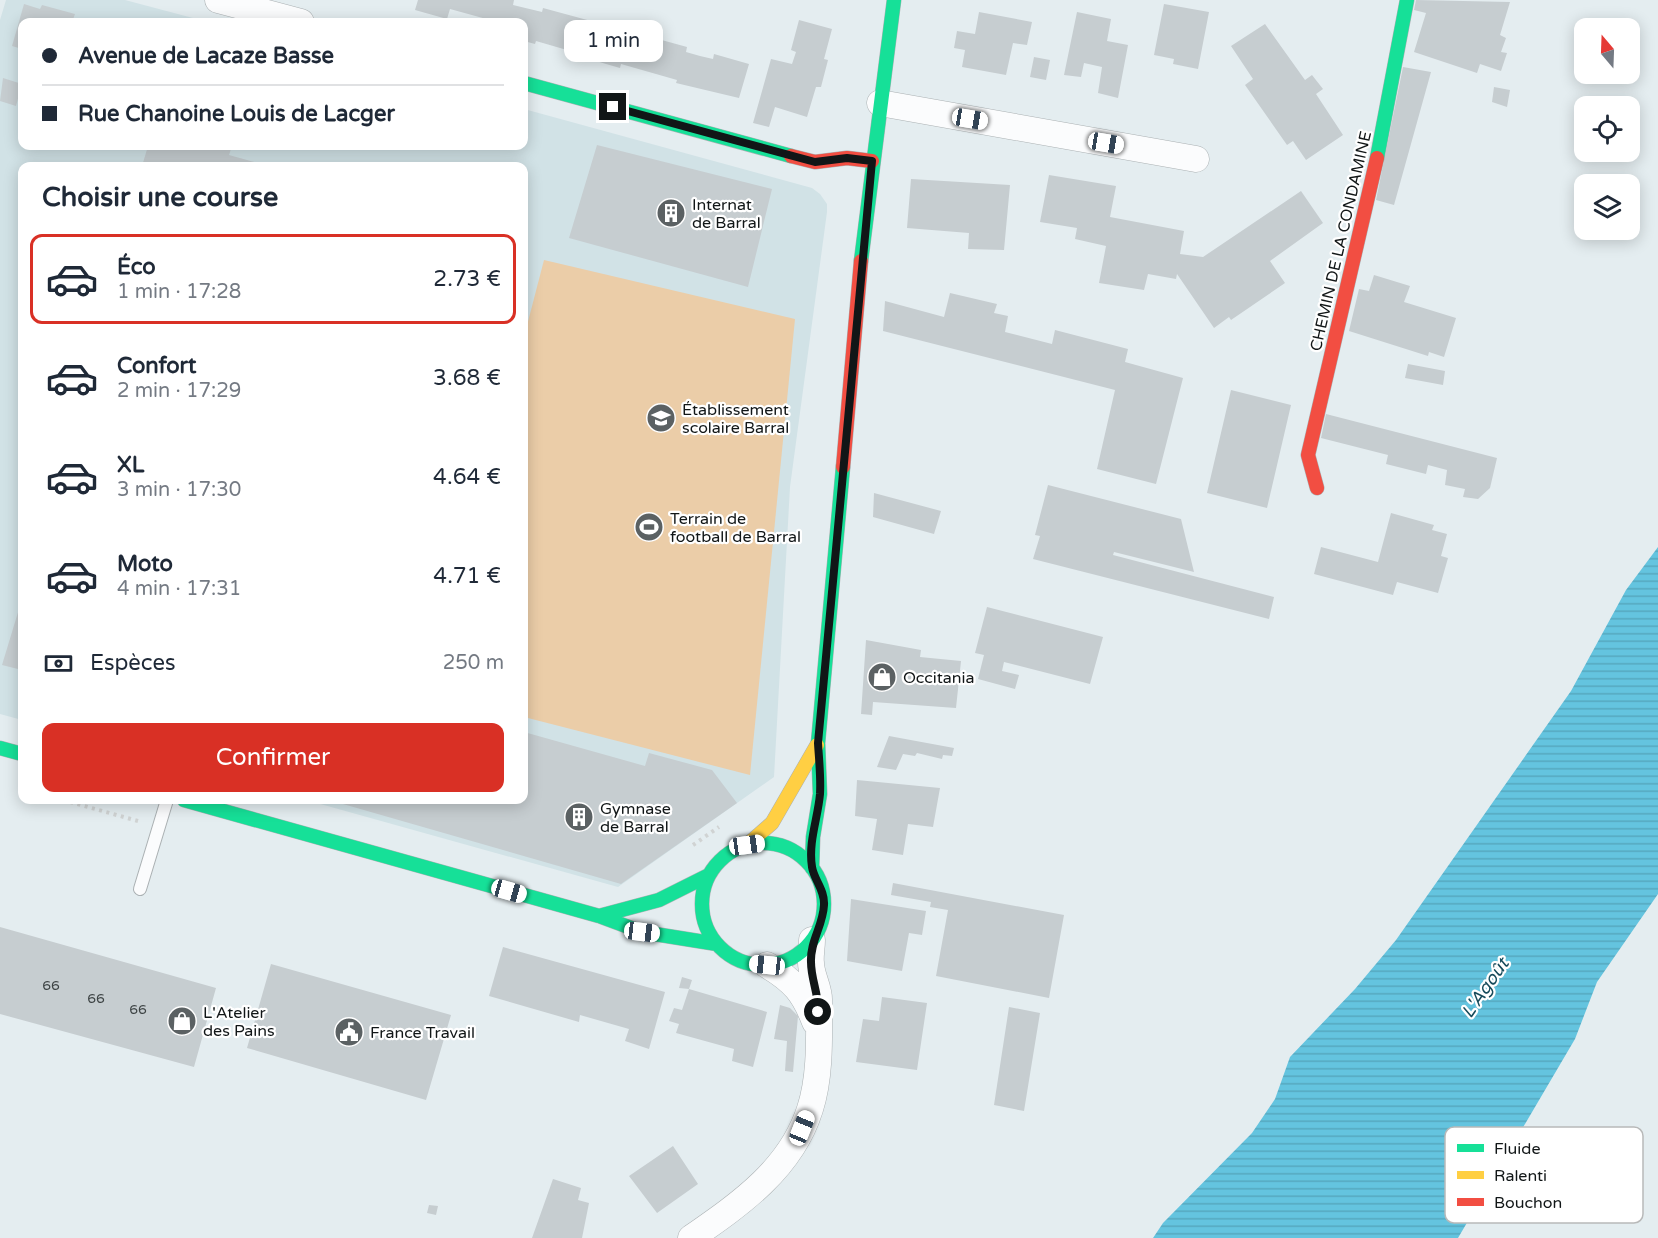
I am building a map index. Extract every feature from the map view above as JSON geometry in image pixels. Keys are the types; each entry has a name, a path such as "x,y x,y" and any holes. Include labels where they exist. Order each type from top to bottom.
{"main road":[{"path":"812,868 813,837 820,794 818,743 872,161 894,0"},
{"name":"CHEMIN DE LA CONDAMINE","path":"1317,488 1308,455 1379,150 1407,0"},
{"path":"528,84 815,162 847,158 872,161"},
{"path":"747,845 765,843 783,847 799,855 812,868 821,885 824,904 821,924 812,940 800,953 784,962 767,965 748,963 731,956 717,944 708,932 702,903 710,875 719,862 732,852 747,845 772,823 818,743"},
{"path":"0,748 18,753"},
{"path":"198,804 599,916 642,932 717,944"},
{"path":"599,916 659,900 710,875"}],"street":[{"path":"218,0 286,18"},
{"path":"880,103 1196,159"},
{"path":"691,1238 748,1198 780,1164 792,1146 810,1108 817,1058 819,996 810,964 812,940"},
{"path":"767,965 789,978 807,1001 818,1028"}],"lane":[{"path":"140,889 166,804"}],"path":[{"path":"78,804 147,823"},
{"path":"691,846 728,821"}],"shaded area":[{"name":"Établissement scolaire Barral","path":"6,0 125,0 193,18 18,18 18,150 528,150 528,110 812,188 820,194 827,204 827,212 790,487 774,777 618,887 320,804 528,804 528,162 18,162 18,719 0,714 0,20"},
{"name":"Terrain de football de Barral","path":"544,260 795,319 750,775 528,718 528,322"}],"water":[{"name":"L'Agoût","path":"1658,547 1658,894 1597,982 1575,1039 1523,1127 1445,1127 1445,1223 1467,1223 1458,1238 1153,1238 1163,1223 1252,1133 1275,1099 1290,1057 1355,989 1396,940 1571,691 1626,590"}],"building":[{"path":"418,0 514,0 513,5 542,12 543,8 602,24 601,28 627,36 629,31 687,47 686,52 700,56 713,59 714,54 749,64 739,98 676,83 677,80 621,64 620,68 536,41 535,44 528,42 528,18 483,18 450,9 447,18 443,18 415,10"},
{"path":"1416,0 1510,2 1500,35 1506,38 1501,52 1507,53 1501,71 1480,64 1477,73 1414,52 1426,13 1414,10"},
{"path":"24,4 40,9 42,5 75,14 74,18 20,18"},
{"path":"1164,4 1209,12 1198,69 1173,64 1174,59 1154,55"},
{"path":"979,12 1032,22 1027,45 1013,43 1006,75 962,67 965,50 954,48 957,31 975,34"},
{"path":"1077,12 1111,19 1107,41 1128,45 1118,98 1098,93 1102,67 1084,63 1081,77 1064,75"},
{"path":"799,20 832,29 824,59 828,60 821,87 816,87 807,117 775,107 769,127 753,123 771,59 792,64 796,52 791,50"},
{"path":"1265,24 1305,80 1312,75 1323,89 1316,94 1343,135 1306,160 1293,141 1287,145 1245,85 1253,79 1231,46"},
{"path":"18,25 18,48 12,46"},
{"path":"1034,57 1050,60 1046,80 1030,77"},
{"path":"1403,67 1431,72 1394,205 1376,200"},
{"path":"3,78 18,83 16,106 0,101"},
{"path":"1494,87 1510,90 1507,107 1492,102"},
{"name":"Internat de Barral","path":"597,145 772,189 748,287 569,238"},
{"path":"147,150 231,150 229,155 254,162 143,162"},
{"path":"1049,175 1116,186 1110,217 1184,231 1180,254 1203,257 1301,191 1323,223 1270,261 1285,283 1231,320 1229,317 1214,328 1177,274 1176,279 1148,274 1144,290 1099,283 1106,246 1075,239 1077,228 1040,222"},
{"path":"911,179 1010,185 1004,250 968,249 969,233 907,228"},
{"path":"1374,275 1410,286 1404,302 1456,318 1444,357 1429,352 1428,356 1349,331 1359,289 1369,291"},
{"path":"950,293 997,304 994,313 1008,316 1005,332 1052,344 1055,330 1128,349 1125,362 1183,378 1156,484 1097,469 1115,390 883,331 885,301 944,317"},
{"path":"1408,364 1445,371 1443,385 1405,378"},
{"path":"1231,390 1291,405 1267,508 1207,493"},
{"path":"1326,414 1497,458 1490,488 1478,499 1463,497 1465,489 1445,485 1447,470 1428,465 1426,474 1386,464 1388,455 1321,438"},
{"path":"1048,485 1181,519 1194,572 1114,552 1113,555 1274,597 1269,619 1033,559 1040,536 1035,535"},
{"path":"874,493 941,511 934,534 873,517"},
{"path":"1391,513 1434,525 1432,530 1447,534 1441,556 1448,558 1438,593 1397,582 1393,595 1314,574 1321,547 1378,562"},
{"path":"987,607 1103,637 1090,684 1004,662 1002,671 1019,675 1015,689 978,679 984,655 975,653"},
{"path":"18,612 18,669 2,665"},
{"path":"866,640 921,650 920,657 961,661 956,708 873,702 872,715 861,714"},
{"name":"Gymnase de Barral","path":"528,733 645,766 649,753 712,770 737,803 621,884 343,804 528,804"},
{"path":"889,736 954,748 952,756 943,755 942,759 917,753 915,756 903,754 896,770 877,767"},
{"path":"857,780 940,788 933,827 908,824 903,855 872,850 877,819 855,816"},
{"path":"893,883 1064,915 1049,998 936,976 948,910 930,907 931,902 891,895"},
{"path":"851,899 926,911 922,935 909,933 902,971 847,961"},
{"path":"0,927 216,988 194,1067 0,1014"},
{"path":"503,947 665,992 649,1049 625,1041 629,1029 580,1015 579,1022 489,996"},
{"name":"France Travail","path":"271,964 451,1015 426,1100 247,1048"},
{"path":"682,977 692,980 689,989 679,988"},
{"path":"689,989 767,1012 753,1067 732,1061 734,1049 676,1033 679,1024 669,1021 674,1008 682,1010"},
{"path":"882,997 927,1003 917,1070 856,1062 863,1019 879,1021"},
{"path":"780,1005 790,1008 798,1016 793,1072 785,1071 787,1041 774,1039"},
{"path":"1009,1007 1040,1013 1024,1111 994,1105"},
{"path":"673,1146 698,1184 657,1213 629,1176"},
{"path":"553,1179 581,1188 578,1200 589,1203 582,1238 532,1238"},
{"path":"429,1205 438,1206 436,1215 427,1213"}],"traffic: fast":[{"path":"861,261 894,0"},
{"path":"1377,158 1407,0"},
{"path":"528,84 791,156"},
{"path":"812,868 813,837 820,794 818,743 843,467"},
{"path":"0,748 18,753"},
{"path":"198,804 599,916 642,932 717,944"},
{"path":"763,843 786,848 806,861 819,881 824,904 819,927 806,947 786,960 763,965 740,960 720,947 707,927 702,904 707,881 720,861 740,848 763,843"},
{"path":"599,916 659,900 709,875"}],"traffic: slow":[{"path":"747,845 772,823 817,745"}],"traffic: jam":[{"path":"791,156 815,162 847,158 872,161"},
{"path":"1317,488 1308,455 1377,158"},
{"path":"843,467 861,261"}],"place":[{"name":"Internat de Barral","path":"671,213"},
{"name":"Établissement scolaire Barral","path":"661,418"},
{"name":"Terrain de football de Barral","path":"649,527"},
{"name":"Occitania","path":"882,677"},
{"name":"Gymnase de Barral","path":"579,817"},
{"name":"L'Atelier des Pains","path":"182,1021"},
{"name":"France Travail","path":"349,1032"}],"route":[{"path":"613,107 815,162 847,158 872,161 818,743 820,794 813,837 812,868 821,885 824,904 821,924 812,940 810,964 819,996 818,1012"}]}
